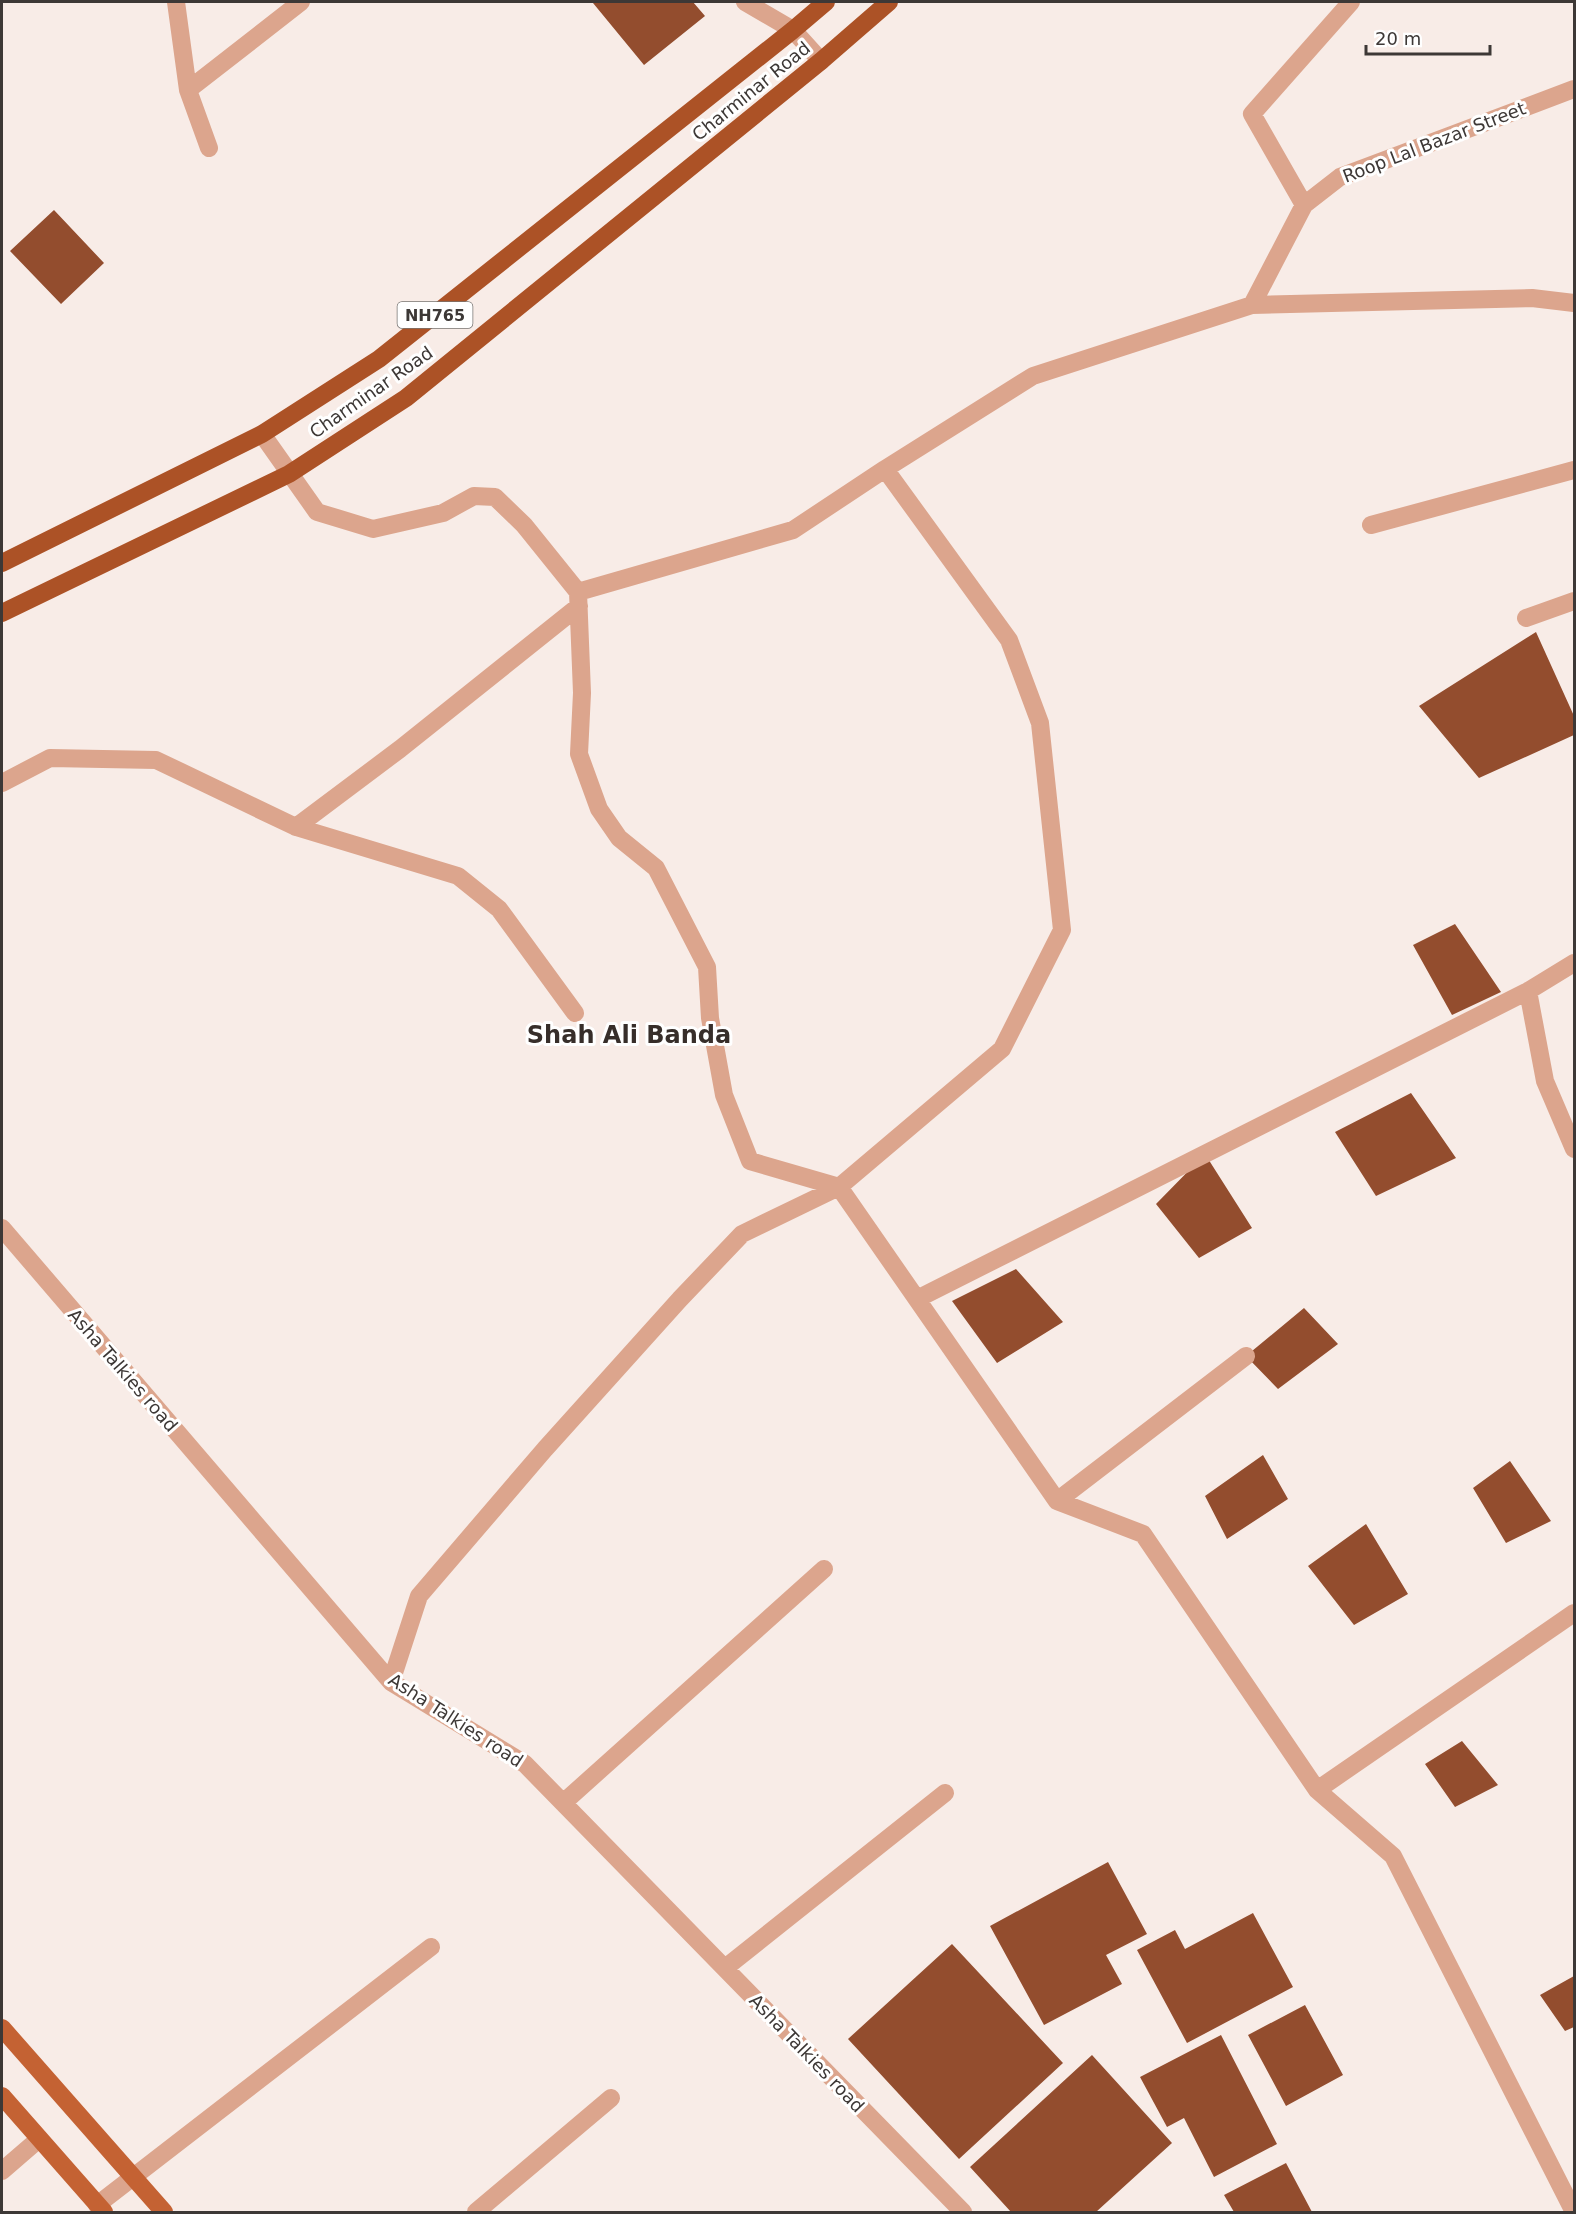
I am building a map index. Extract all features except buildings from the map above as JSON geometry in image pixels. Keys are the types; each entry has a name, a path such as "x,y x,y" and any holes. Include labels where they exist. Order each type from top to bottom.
{"highway":[{"name":"Charminar Road","path":"2,563 262,434 379,359 826,2"},
{"name":"Charminar Road","path":"2,613 290,474 406,398 821,61 890,2"}],"main road":[{"path":"2,2028 164,2212"},
{"path":"2,2096 101,2209"}],"street":[{"path":"176,2 188,90 209,148"},
{"path":"188,90 301,2"},
{"path":"745,2 793,30 821,61"},
{"path":"1304,205 1252,114 1352,2"},
{"name":"Roop Lal Bazar Street","path":"1252,305 1304,205 1340,177 1575,89"},
{"path":"296,827 400,749 578,599 793,530 1033,376 1252,305 1533,298 1575,303"},
{"path":"262,434 317,512 373,529 443,513 474,496 495,496 524,525 578,599 582,693 579,754 599,809 619,838 656,868 707,968 710,1018 723,1095 750,1161 839,1187 1058,1501 1143,1534 1317,1790 1393,1856 1574,2212"},
{"path":"391,1682 419,1596 545,1449 664,1316 742,1234 839,1187 1002,1049 1062,930 1040,723 1009,640 885,469"},
{"path":"1371,525 1575,470"},
{"path":"1526,618 1575,601"},
{"path":"2,783 50,758 156,760 296,827 458,876 499,909 575,1013"},
{"path":"916,1299 1528,991 1575,963"},
{"path":"1528,991 1545,1081 1575,1149"},
{"name":"Asha Talkies road","path":"2,1228 391,1682 525,1764 963,2212"},
{"path":"1058,1501 1246,1356"},
{"path":"563,1803 824,1569"},
{"path":"1317,1790 1575,1613"},
{"path":"725,1968 945,1792"},
{"path":"101,2209 132,2178 431,1947"},
{"path":"476,2212 611,2098"},
{"path":"2,2171 39,2139"}],"district":[{"name":"Shah Ali Banda","path":"629,1035"}]}
